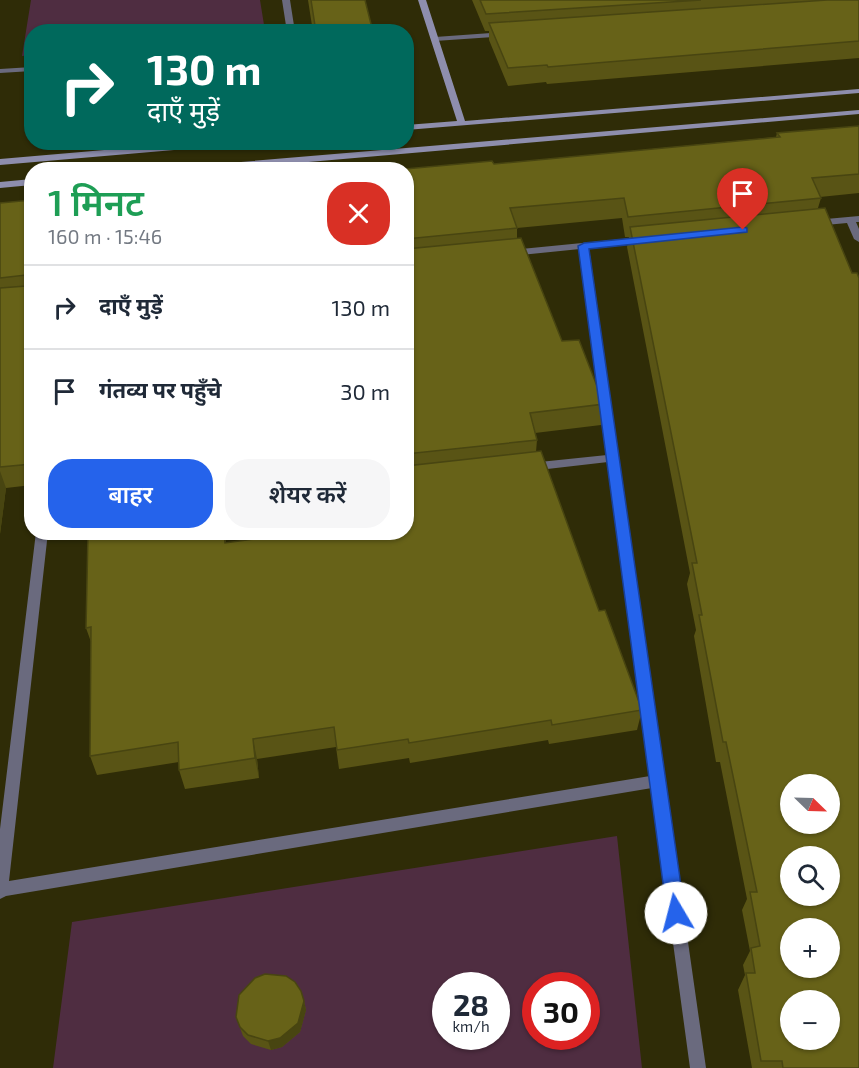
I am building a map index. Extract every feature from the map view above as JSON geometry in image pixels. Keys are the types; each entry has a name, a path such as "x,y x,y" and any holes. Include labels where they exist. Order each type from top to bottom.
{"street":[{"path":"286,0 290,24"},
{"path":"422,0 462,123"},
{"path":"435,39 518,33"},
{"path":"0,71 24,70"},
{"path":"414,127 859,91"},
{"path":"275,162 859,112"},
{"path":"0,162 139,150"},
{"path":"0,185 24,183"},
{"path":"809,224 855,219 859,239"},
{"path":"501,254 652,239"},
{"path":"584,246 698,1068"},
{"path":"521,468 613,458"},
{"path":"41,540 0,891 658,781"}],"shaded area":[{"path":"31,0 260,0 264,24 27,24"},
{"path":"617,836 642,1068 53,1068 72,922"}],"building":[{"path":"311,0 365,0 371,24 315,24"},
{"path":"480,0 701,0 486,14"},
{"path":"827,0 859,0 859,41 548,67 547,65 508,68 489,23"},
{"path":"859,126 859,174 812,178 821,198 628,217 624,198 510,208 517,228 414,238 414,168 492,161 494,164 780,137 777,133"},
{"path":"24,201 24,275 0,278 0,203"},
{"path":"825,208 852,273 857,273 859,278 859,1068 783,1068 782,1061 761,1061 746,973 755,973 751,948 760,946 750,892 757,892 726,742 723,742 699,615 702,615 692,563 697,563 630,227"},
{"path":"521,238 562,341 579,340 604,404 530,413 537,440 414,453 414,248"},
{"path":"24,286 24,465 0,467 0,288"},
{"path":"541,451 599,611 605,610 642,710 552,725 551,720 409,743 408,739 337,750 334,727 253,739 255,758 179,770 178,742 90,756 91,627 86,628 88,540 225,540 225,543 247,540 414,540 414,465"},
{"path":"265,974 286,976 295,982 304,1001 298,1023 280,1038 268,1041 248,1035 240,1027 236,1017 239,995 255,978"}],"route":[{"path":"676,913 584,246 743,230"}]}
